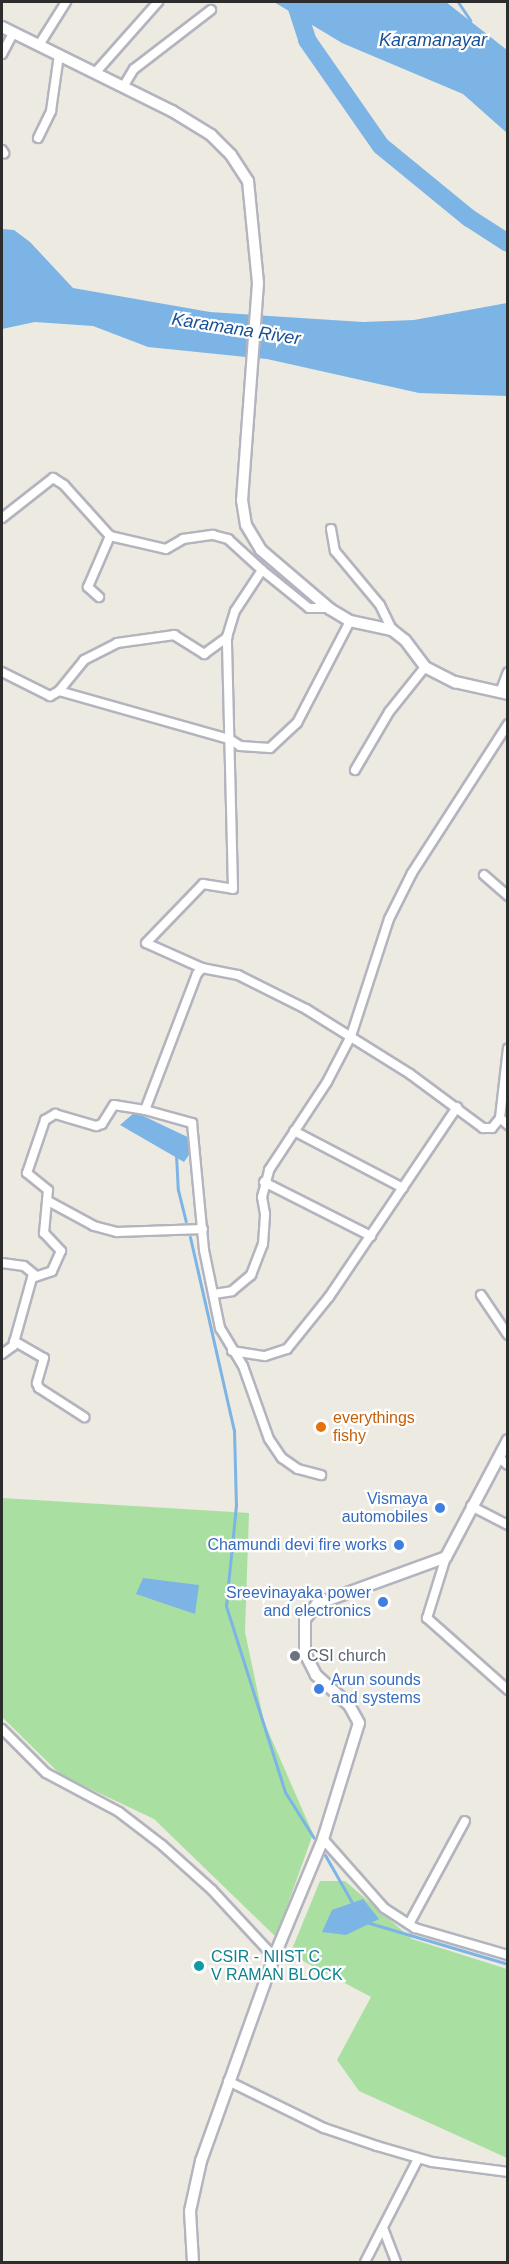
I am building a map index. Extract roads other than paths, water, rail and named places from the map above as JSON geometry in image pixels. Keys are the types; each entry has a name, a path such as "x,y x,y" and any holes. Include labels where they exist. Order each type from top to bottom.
{"main road":[{"path":"2,27 123,87 211,135 231,155 248,181 253,202 258,283 242,500 246,525 261,550 330,609 350,621 392,630 405,640 425,667 455,682 504,692"},
{"path":"193,2262 190,2211 201,2161 274,1957 322,1839 359,1723 349,1705 316,1674 305,1653 305,1619 317,1604 446,1557 471,1506 503,1462 507,1440"}],"street":[{"path":"39,45 66,2"},
{"path":"95,73 159,2"},
{"path":"123,87 134,69 211,10"},
{"path":"2,54 13,33"},
{"path":"39,138 51,111 59,55"},
{"path":"2,518 53,478 64,485 110,536 166,549 183,539 213,535 228,539 309,608 330,609"},
{"path":"331,529 335,551 380,605 392,630"},
{"path":"99,597 88,587 110,536"},
{"path":"262,570 240,602 226,637 232,889 204,884 146,943 202,968 238,975 351,1036 457,1107 487,1130 500,1118 507,1048"},
{"path":"2,672 42,694 59,691 229,739 255,749 270,748 297,723 350,621"},
{"path":"59,691 84,660 117,643 174,635 204,654 226,637"},
{"path":"356,770 389,711 425,667"},
{"path":"504,692 507,672"},
{"path":"214,1294 241,1286 258,1262 264,1230 264,1182 294,1131 327,1082 351,1036 389,919 412,873 507,724"},
{"path":"484,875 507,896"},
{"path":"145,1110 196,974 202,968"},
{"path":"35,1275 52,1271 61,1251 44,1233 48,1201 45,1187 27,1173 47,1116 55,1114 96,1126 102,1124 114,1105 145,1110 192,1123 203,1228 220,1328 243,1366 269,1439 282,1458 298,1469 321,1475"},
{"path":"232,1351 265,1356 287,1349 371,1236 457,1107"},
{"path":"500,1118 507,1125"},
{"path":"294,1131 403,1188"},
{"path":"264,1182 371,1236"},
{"path":"48,1201 94,1226 117,1232 203,1228"},
{"path":"2,1263 24,1266 35,1275"},
{"path":"2,1353 10,1351 35,1275"},
{"path":"482,1295 507,1335"},
{"path":"14,1341 44,1358 37,1383 39,1388 84,1417"},
{"path":"471,1506 507,1525"},
{"path":"446,1557 427,1618 507,1690"},
{"path":"2,1729 46,1773 119,1812 162,1845 274,1957"},
{"path":"409,1924 465,1821"},
{"path":"322,1839 384,1908 409,1924 439,1937 507,1955"},
{"path":"228,2081 324,2128 418,2159 507,2172"},
{"path":"365,2262 418,2159"},
{"path":"383,2228 396,2262"}],"water":[{"name":"Karamanayar","path":"274,2 446,2 507,50 507,133 463,94 342,43"},
{"name":"Karamana River","path":"2,229 14,230 30,242 73,288 210,312 363,322 414,320 507,303 507,396 419,393 267,359 148,347 93,326 35,322 2,329"},
{"path":"135,1112 198,1142 184,1162 120,1125"},
{"path":"143,1578 199,1585 195,1614 136,1594"},
{"path":"363,1899 379,1919 346,1935 322,1932 332,1910"}],"waterway":[{"path":"295,2 307,40 381,146 469,218 508,243"},
{"path":"458,2 470,20"},
{"path":"176,1155 178,1190 186,1221"},
{"path":"190,1237 234,1430 236,1505 226,1606 285,1792 314,1838"},
{"path":"325,1855 354,1906"},
{"path":"366,1922 508,1964"}],"place":[{"name":"everythings fishy","path":"321,1427"},
{"name":"Vismaya automobiles","path":"440,1508"},
{"name":"Chamundi devi fire works","path":"399,1545"},
{"name":"Sreevinayaka power and electronics","path":"383,1602"},
{"name":"CSI church","path":"295,1656"},
{"name":"Arun sounds and systems","path":"319,1689"},
{"name":"CSIR - NIIST C V RAMAN BLOCK","path":"199,1966"}]}
